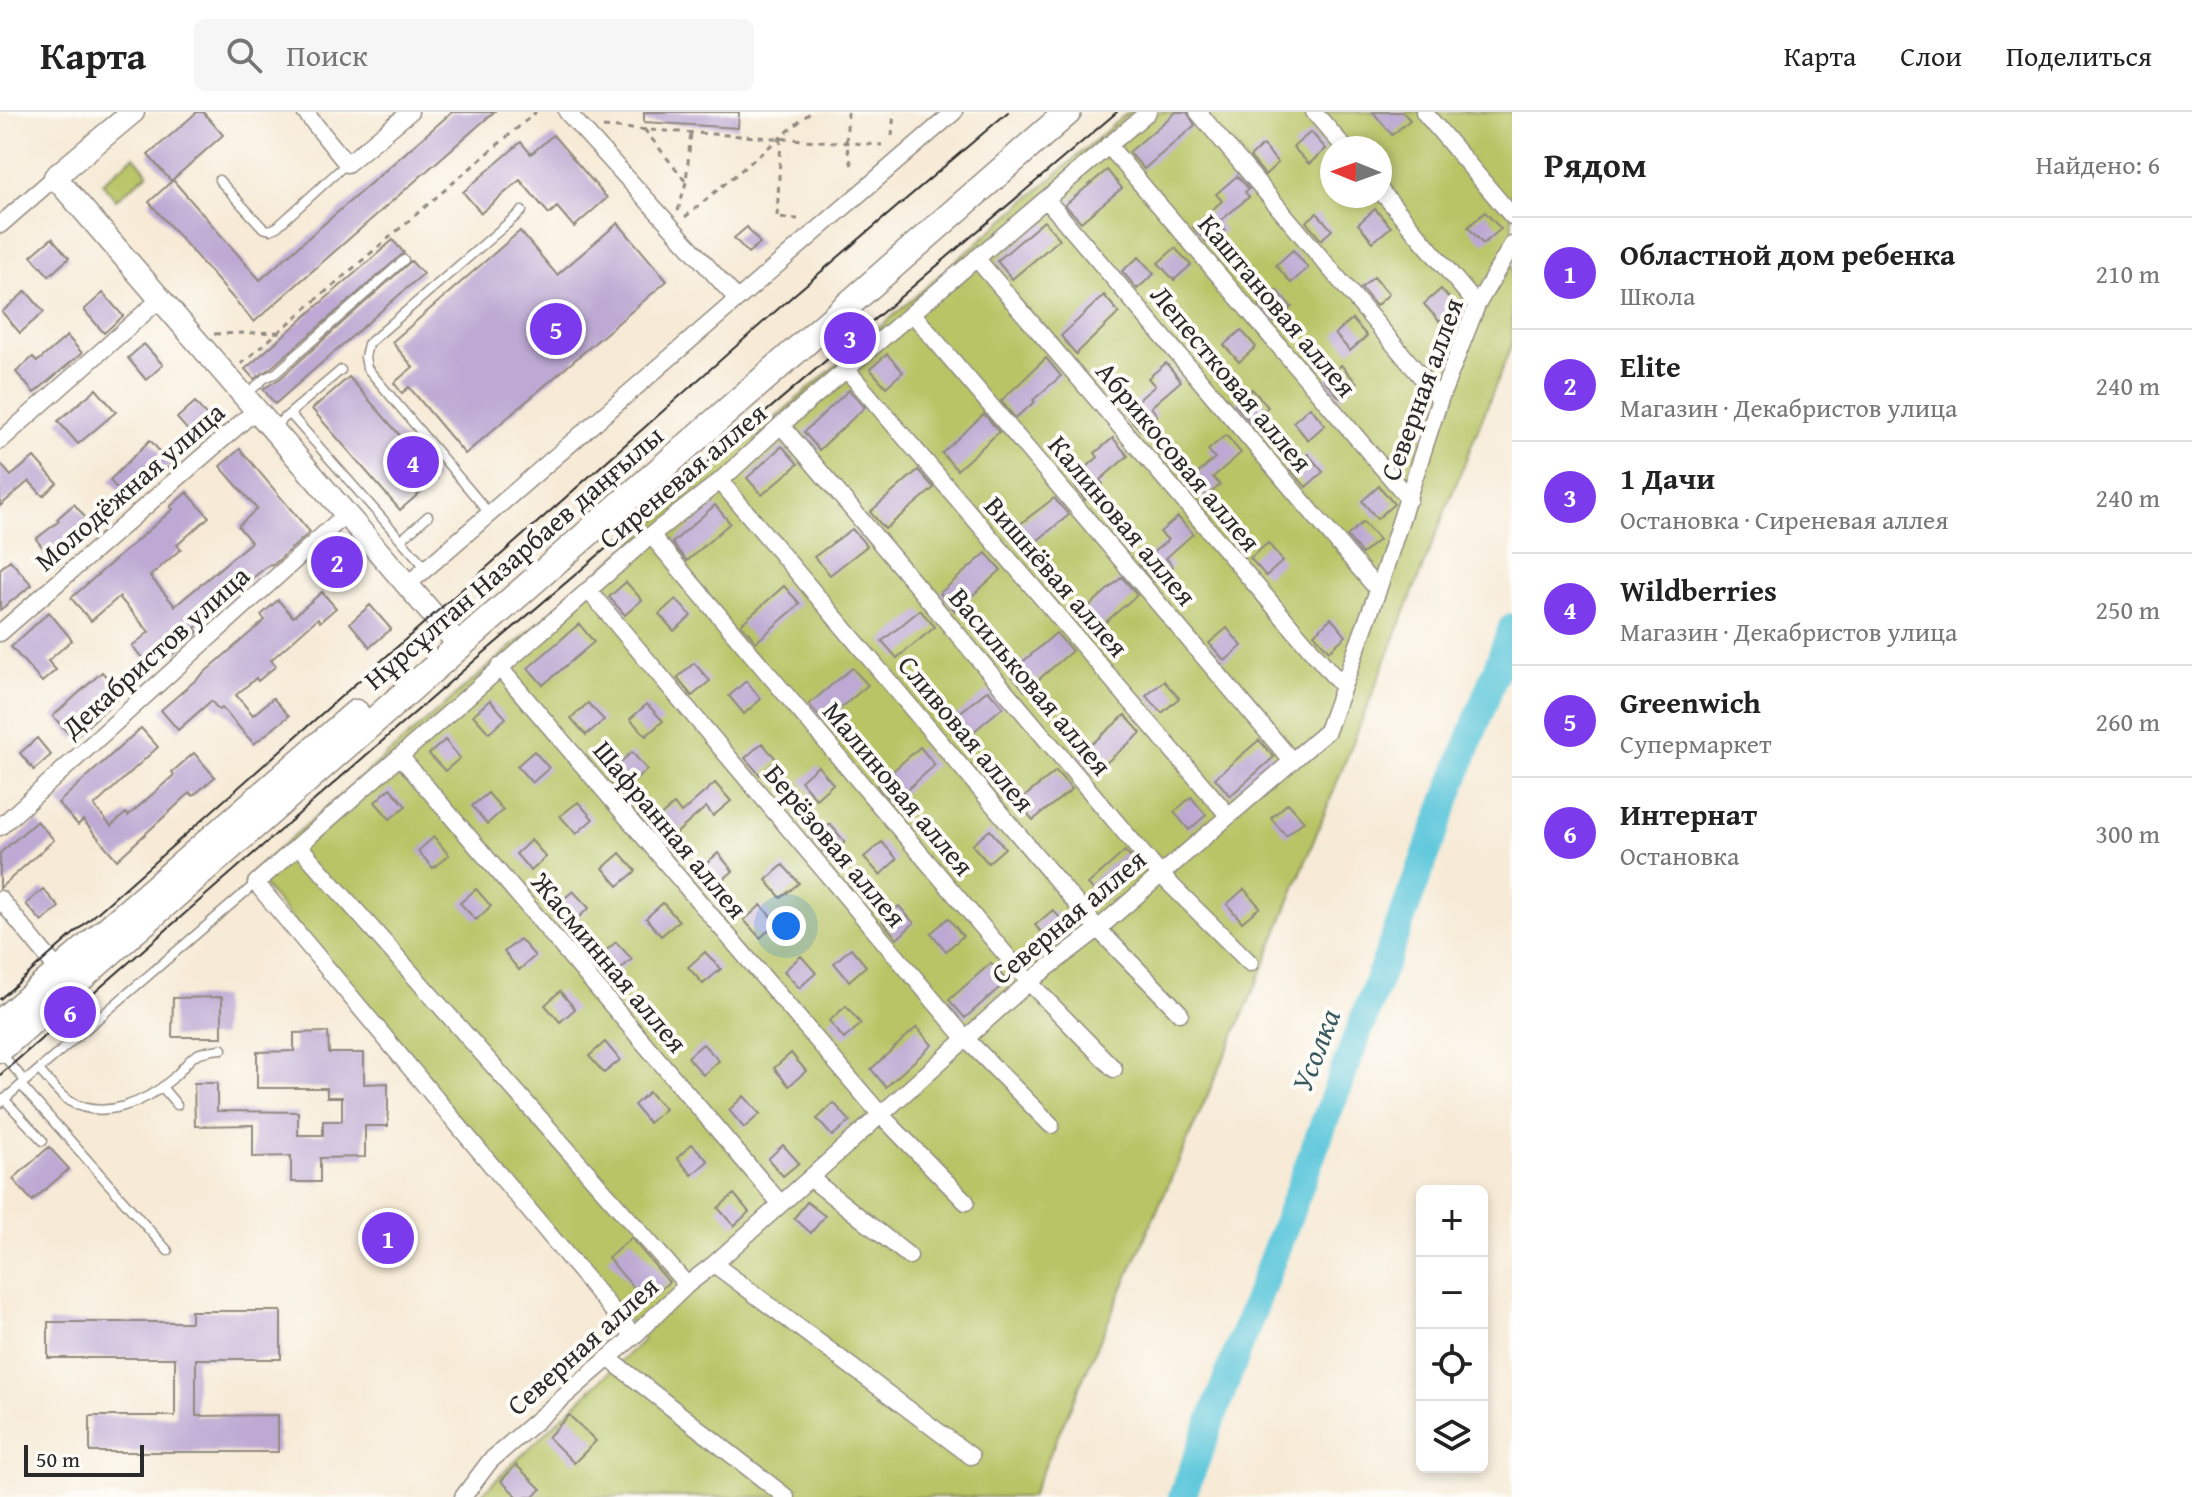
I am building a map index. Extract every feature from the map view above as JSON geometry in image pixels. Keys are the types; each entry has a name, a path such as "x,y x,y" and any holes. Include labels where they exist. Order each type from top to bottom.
{"main road":[{"name":"Нұрсұлтан Назарбаев даңғылы","path":"0,1051 1041,112"},
{"name":"Нұрсұлтан Назарбаев даңғылы","path":"0,1023 454,640 1068,112"}],"street":[{"path":"0,225 133,112"},
{"path":"305,112 347,164 410,112"},
{"path":"567,112 736,298"},
{"path":"407,585 954,112"},
{"name":"Сиреневая аллея","path":"256,883 651,535 720,481 781,425 1148,112"},
{"path":"1198,112 1440,399"},
{"path":"1314,112 1335,136"},
{"path":"1424,112 1512,216"},
{"name":"Каштановая аллея","path":"1108,145 1409,499"},
{"path":"55,177 454,640"},
{"name":"Лепестковая аллея","path":"1046,199 1378,590"},
{"path":"1392,204 1477,305"},
{"name":"Северная аллея","path":"463,1497 490,1461 634,1336 687,1285 1029,982 1098,929 1159,873 1327,731 1337,710 1409,499 1440,399 1477,305 1512,245"},
{"name":"Абрикосовая аллея","path":"976,258 1343,687"},
{"path":"0,441 160,299"},
{"name":"Калиновая аллея","path":"913,314 1292,761"},
{"name":"Вишнёвая аллея","path":"847,370 1228,815"},
{"name":"Молодёжная улица","path":"0,633 250,403"},
{"name":"Васильковая аллея","path":"781,425 1159,873 1250,963"},
{"name":"Сливовая аллея","path":"720,481 1098,929 1180,1013"},
{"name":"Декабристов улица","path":"0,827 346,514"},
{"name":"Малиновая аллея","path":"651,535 1029,982 1114,1069"},
{"name":"Берёзовая аллея","path":"588,590 966,1039 1051,1125"},
{"name":"Шафранная аллея","path":"499,667 880,1114 966,1202"},
{"name":"Жасминная аллея","path":"400,756 780,1203"},
{"path":"299,846 687,1285"},
{"path":"256,883 634,1336"},
{"path":"0,899 59,971"},
{"path":"810,1178 909,1256"},
{"path":"714,1264 971,1456"},
{"path":"608,1358 786,1497"}],"lane":[{"path":"219,180 263,228 270,230 347,164"},
{"path":"489,514 367,368 365,357 368,344 522,211"},
{"path":"250,403 265,378 276,373 404,260"},
{"path":"272,428 341,370"},
{"path":"290,414 426,569"},
{"path":"401,540 428,516"},
{"path":"43,1141 2,1101 256,883"},
{"path":"39,1070 66,1099 85,1109 108,1109 124,1106 162,1087 193,1054 222,1049"},
{"path":"0,1051 23,1083 168,1251"},
{"path":"162,1087 177,1105"}],"path":[{"path":"238,367 536,112"},
{"path":"674,227 811,112"},
{"path":"848,112 846,143 853,170"},
{"path":"892,136 894,112"},
{"path":"581,126 882,145"},
{"path":"644,128 686,182"},
{"path":"674,227 686,182 691,132"},
{"path":"781,138 777,218 798,219"},
{"path":"211,334 278,332"}],"green space":[{"path":"1128,112 1512,112 1512,344 1256,985 1031,1497 478,1497 644,1339 252,872"},
{"path":"134,156 148,173 116,200 102,183"}],"building":[{"path":"197,112 203,112 223,135 171,181 148,155"},
{"path":"452,112 494,112 254,322 149,202 173,180 260,280"},
{"path":"644,112 739,112 738,128 644,122"},
{"path":"1176,112 1187,112 1195,125 1144,169 1129,152"},
{"path":"1373,112 1403,112 1410,120 1392,135"},
{"path":"1311,132 1320,142 1320,154 1309,164 1293,147"},
{"path":"553,135 607,198 574,227 557,207 549,214 520,180 481,213 463,192 521,142 531,154"},
{"path":"1263,145 1278,163 1265,175 1250,157"},
{"path":"1107,170 1122,188 1081,222 1065,205"},
{"path":"1237,176 1249,189 1245,192 1249,197 1219,222 1225,230 1208,244 1193,227 1222,201 1216,194"},
{"path":"1375,209 1391,227 1373,242 1358,224"},
{"path":"1485,212 1501,229 1483,244 1468,227"},
{"path":"1317,213 1332,230 1321,240 1306,222"},
{"path":"1044,221 1060,239 1012,279 997,261"},
{"path":"618,223 667,281 465,454 409,387 402,393 394,383 413,367 392,342 520,231 557,275"},
{"path":"747,227 760,243 748,253 734,238"},
{"path":"52,238 69,258 49,276 31,256"},
{"path":"393,240 404,253 254,379 245,369"},
{"path":"1175,248 1191,265 1174,280 1158,263"},
{"path":"1293,250 1308,268 1291,283 1276,265"},
{"path":"1139,257 1154,274 1137,289 1122,271"},
{"path":"411,261 423,274 275,404 263,389 281,378"},
{"path":"1374,277 1389,294 1376,306 1361,288"},
{"path":"1441,289 1457,307 1440,322 1424,304"},
{"path":"1276,290 1292,307 1274,322 1259,305"},
{"path":"26,291 44,312 20,333 2,312"},
{"path":"103,293 123,316 104,333 84,310"},
{"path":"1104,295 1119,313 1076,354 1061,336"},
{"path":"1352,319 1367,336 1350,351 1335,334"},
{"path":"1241,330 1256,347 1239,362 1224,345"},
{"path":"67,336 82,353 34,393 16,372 33,357 37,362"},
{"path":"144,344 163,365 146,380 128,358"},
{"path":"887,354 903,372 886,387 870,369"},
{"path":"1046,358 1061,376 1015,418 1001,401"},
{"path":"1166,363 1181,381 1151,407 1157,415 1140,430 1124,412 1155,386 1148,378"},
{"path":"1341,365 1357,383 1340,398 1324,380"},
{"path":"349,377 437,478 400,510 312,409"},
{"path":"96,389 116,412 78,444 58,421"},
{"path":"1252,389 1268,407 1250,422 1235,404"},
{"path":"849,390 865,407 819,450 804,432"},
{"path":"195,402 216,427 198,442 177,418"},
{"path":"1310,407 1325,425 1308,440 1293,422"},
{"path":"984,414 999,432 957,470 942,453"},
{"path":"1226,435 1241,453 1213,477 1220,485 1202,500 1187,483 1215,458 1208,450"},
{"path":"1113,438 1128,456 1100,480 1103,484 1085,500 1071,481 1098,457 1095,453"},
{"path":"150,440 171,465 126,500 110,480"},
{"path":"782,446 798,464 762,495 747,478"},
{"path":"240,449 310,532 195,628 198,632 171,656 168,653 151,668 132,646 149,632 119,597 91,621 71,598 173,509 170,507 187,492 209,517 177,545 181,549 150,576 175,606 251,542 238,526 257,509 220,466"},
{"path":"1308,454 1323,472 1306,487 1290,469"},
{"path":"34,457 57,483 43,496 29,481 0,506 0,463 11,476"},
{"path":"918,470 934,488 885,529 870,512"},
{"path":"1379,486 1394,504 1377,519 1362,501"},
{"path":"1054,498 1069,515 1023,552 1007,534"},
{"path":"74,504 95,529 56,565 36,539"},
{"path":"715,505 730,523 687,561 672,543"},
{"path":"1178,517 1193,534 1166,558 1173,566 1154,581 1139,564 1168,540 1160,532"},
{"path":"1363,522 1379,540 1362,554 1347,536"},
{"path":"852,529 867,546 830,575 814,557"},
{"path":"1268,543 1283,561 1266,576 1250,558"},
{"path":"341,547 354,562 334,579 321,564"},
{"path":"986,553 1001,570 955,611 940,593"},
{"path":"10,560 32,585 0,610 0,569"},
{"path":"1122,577 1137,595 1093,633 1078,616"},
{"path":"626,582 642,600 625,615 609,597"},
{"path":"784,586 800,604 756,642 741,624"},
{"path":"322,592 336,608 320,622 318,618 271,660 276,666 236,695 253,715 273,698 289,716 254,744 222,708 219,710 211,701 178,730 161,710 265,620 261,615 278,600 293,617"},
{"path":"676,599 691,616 674,631 659,614"},
{"path":"370,605 391,629 370,647 350,623"},
{"path":"920,610 935,627 897,658 882,641"},
{"path":"49,612 72,640 48,661 56,670 42,682 11,647"},
{"path":"1331,618 1346,636 1329,651 1314,634"},
{"path":"579,624 594,642 543,685 528,668"},
{"path":"1227,628 1242,646 1225,661 1209,643"},
{"path":"1056,633 1072,651 1025,691 1010,673"},
{"path":"694,663 710,681 692,696 677,678"},
{"path":"852,668 868,685 824,722 809,704"},
{"path":"102,672 122,695 73,739 53,716"},
{"path":"746,681 761,699 744,714 729,696"},
{"path":"1164,681 1179,698 1162,713 1146,696"},
{"path":"988,690 1003,707 967,737 952,719"},
{"path":"490,700 506,718 489,733 473,715"},
{"path":"588,703 604,720 586,735 571,718"},
{"path":"647,704 663,721 646,736 630,719"},
{"path":"1125,715 1141,733 1093,774 1078,756"},
{"path":"141,728 158,747 94,806 111,826 126,813 128,816 194,753 215,777 193,796 190,793 117,860 83,820 78,825 58,803"},
{"path":"37,738 51,755 34,770 20,753"},
{"path":"445,740 460,758 445,771 429,754"},
{"path":"1259,740 1274,757 1230,796 1215,778"},
{"path":"762,743 777,760 760,775 745,758"},
{"path":"920,747 935,765 892,803 877,785"},
{"path":"534,751 549,768 532,783 517,766"},
{"path":"632,752 647,770 630,785 615,767"},
{"path":"818,766 833,784 816,799 801,781"},
{"path":"1056,771 1072,789 1033,820 1018,802"},
{"path":"715,783 731,801 713,816 706,807 672,837 657,819 674,804 681,813"},
{"path":"390,788 406,806 390,819 375,802"},
{"path":"488,793 503,810 487,824 472,806"},
{"path":"1191,797 1206,815 1189,830 1174,812"},
{"path":"578,802 593,819 576,834 560,816"},
{"path":"1288,803 1304,821 1286,836 1271,818"},
{"path":"37,821 54,840 0,888 0,853"},
{"path":"830,824 845,842 828,857 813,839"},
{"path":"990,830 1005,848 988,863 972,845"},
{"path":"434,837 449,855 433,868 418,851"},
{"path":"531,840 546,857 531,871 516,854"},
{"path":"882,842 897,859 880,875 864,857"},
{"path":"1125,851 1140,869 1104,901 1088,884"},
{"path":"620,853 636,871 618,886 603,868"},
{"path":"718,853 733,871 716,886 701,868"},
{"path":"783,865 799,883 781,898 766,880"},
{"path":"43,889 59,907 42,922 26,904"},
{"path":"476,889 491,906 476,920 460,903"},
{"path":"1244,889 1260,907 1242,922 1227,904"},
{"path":"573,891 589,908 573,922 558,904"},
{"path":"663,903 679,921 661,936 646,918"},
{"path":"761,905 777,923 760,938 744,920"},
{"path":"899,906 914,923 897,939 882,921"},
{"path":"1053,910 1068,927 1051,943 1035,925"},
{"path":"948,918 963,936 946,951 931,933"},
{"path":"520,939 535,956 519,970 504,952"},
{"path":"616,942 632,959 616,973 601,955"},
{"path":"851,948 866,966 849,981 834,963"},
{"path":"705,952 721,969 703,984 688,967"},
{"path":"801,956 816,973 799,988 784,971"},
{"path":"991,963 1007,981 965,1018 949,1000"},
{"path":"560,991 575,1009 560,1022 545,1005"},
{"path":"222,997 222,1037 172,1037 173,998"},
{"path":"846,1006 861,1024 844,1039 829,1021"},
{"path":"917,1027 932,1045 886,1087 871,1069"},
{"path":"328,1032 329,1053 364,1053 364,1084 388,1083 388,1126 365,1126 365,1157 320,1158 320,1182 291,1182 291,1156 253,1157 253,1125 195,1126 194,1083 217,1083 217,1111 298,1112 298,1135 323,1135 323,1121 342,1121 342,1097 327,1097 327,1088 257,1088 257,1052 294,1051 294,1033"},
{"path":"605,1042 620,1060 604,1073 589,1056"},
{"path":"703,1044 719,1061 703,1075 688,1057"},
{"path":"791,1053 806,1071 789,1086 774,1068"},
{"path":"649,1092 665,1109 649,1123 634,1105"},
{"path":"744,1096 760,1114 744,1128 729,1110"},
{"path":"834,1103 850,1121 832,1136 817,1119"},
{"path":"692,1144 708,1161 692,1175 677,1158"},
{"path":"783,1145 799,1163 783,1176 768,1159"},
{"path":"49,1147 69,1169 32,1201 13,1179"},
{"path":"734,1194 749,1212 734,1226 718,1208"},
{"path":"807,1202 825,1216 811,1233 794,1218"},
{"path":"631,1238 669,1282 646,1302 608,1258"},
{"path":"191,1311 281,1311 281,1359 196,1359 196,1416 278,1415 278,1452 90,1452 90,1416 175,1416 175,1358 48,1358 48,1322 191,1322"},
{"path":"569,1415 596,1441 574,1463 548,1437"},
{"path":"516,1465 541,1489 533,1497 518,1497 501,1481"}],"waterway":[{"name":"Усолка","path":"1182,1497 1512,628"}],"tram line":[{"path":"0,999 795,294 1008,112"},
{"path":"0,1075 459,674 1117,112"}],"place":[{"name":"Greenwich","path":"556,329"},
{"name":"1 Дачи","path":"850,338"},
{"name":"Wildberries","path":"413,462"},
{"name":"Elite","path":"337,562"},
{"name":"Интернат","path":"70,1012"},
{"name":"Областной дом ребенка","path":"388,1238"}]}
